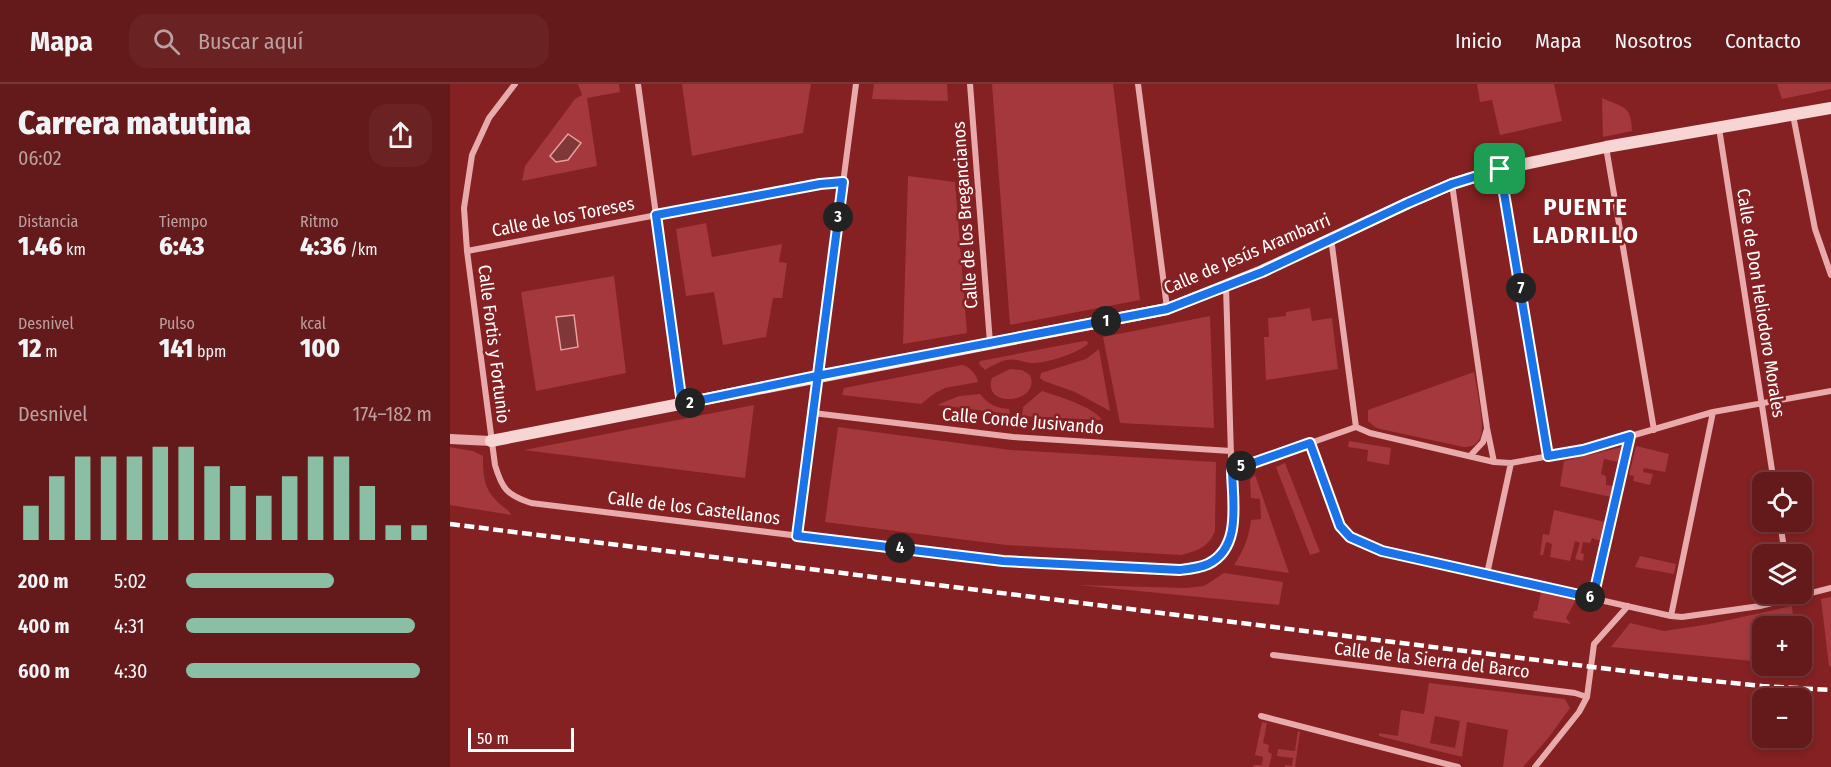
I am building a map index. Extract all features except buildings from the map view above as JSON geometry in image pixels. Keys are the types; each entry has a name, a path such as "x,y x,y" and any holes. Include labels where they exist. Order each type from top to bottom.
{"main road":[{"name":"Calle de Jesús Arambarri","path":"491,441 1167,309 1226,286 1452,184 1500,169 1606,147 1831,108"}],"street":[{"name":"Calle Fortis y Fortunio","path":"491,441 467,251 464,208 472,155 489,118 515,84"},
{"path":"638,84 682,404"},
{"path":"797,536 856,84"},
{"name":"Calle de los Bregancianos","path":"970,84 990,343"},
{"path":"1138,84 1167,309"},
{"path":"1792,115 1815,229 1831,275"},
{"name":"Calle de Don Heliodoro Morales","path":"1719,128 1772,472"},
{"path":"1606,147 1654,430"},
{"path":"1500,169 1548,456"},
{"name":"Calle de los Toreses","path":"467,251 820,184 843,182"},
{"path":"1452,184 1487,428 1494,462"},
{"path":"1331,238 1356,427"},
{"path":"1226,286 1232,468 1253,463 1356,427 1370,433 1494,462 1511,463 1583,450 1713,411 1831,391"},
{"path":"1671,616 1713,411"},
{"name":"Calle Conde Jusivando","path":"813,413 1014,437 1231,451"},
{"path":"1470,456 1483,442 1487,428"},
{"path":"1593,598 1630,436"},
{"path":"450,439 491,441"},
{"name":"Calle de los Castellanos","path":"491,441 495,465 503,488 513,498 531,504 1003,561 1180,570 1199,567 1218,557 1230,540 1233,524 1232,468"},
{"path":"1310,443 1340,526 1349,536 1382,551 1671,616 1682,617 1766,604"},
{"path":"1487,574 1511,463"},
{"path":"1812,592 1831,588"},
{"path":"1535,767 1579,712 1589,688 1594,644 1628,606"},
{"name":"Calle de la Sierra del Barco","path":"1273,655 1575,693 1587,697"},
{"path":"1261,716 1458,767"}],"shaded area":[{"path":"578,84 619,84 620,92 587,98 597,166 522,181 525,166 575,99 582,95"},
{"path":"682,84 811,84 803,133 692,156"},
{"path":"874,84 947,84 948,101 872,99"},
{"path":"992,84 1113,84 1140,300 1010,325"},
{"path":"1477,84 1554,84 1562,121 1500,135 1492,100 1480,102"},
{"path":"1777,84 1831,84 1831,89 1782,99"},
{"path":"1602,98 1621,106 1628,112 1632,131 1603,137"},
{"path":"568,134 581,143 568,160 556,162 550,156"},
{"path":"908,176 955,182 967,333 903,344"},
{"path":"706,223 712,257 782,244 779,262 787,263 782,298 773,298 766,337 723,345 714,292 686,296 676,229"},
{"path":"614,276 626,373 536,391 521,292"},
{"path":"1310,308 1312,321 1332,318 1338,369 1266,380 1264,337 1269,337 1268,318 1286,316 1286,312"},
{"path":"574,315 578,347 561,350 556,317"},
{"path":"1210,316 1214,428 1120,423 1103,337"},
{"path":"1084,341 1088,344 1076,351 1044,362 1030,363 1010,360 985,370 979,364 980,361"},
{"path":"1099,349 1110,411 1075,392 1040,378 1041,373 1086,359"},
{"path":"962,365 972,371 978,382 945,388 921,404 842,395 844,388"},
{"path":"1010,369 1022,370 1030,375 1031,385 1028,392 1020,397 1002,398 995,395 991,388 992,378"},
{"path":"1474,372 1482,433 1477,442 1469,447 1380,429 1368,421 1368,410"},
{"path":"1042,391 1084,406 1102,420 1022,416 1023,407"},
{"path":"980,394 993,405 1009,409 1010,414 937,405 959,396"},
{"path":"754,405 745,478 524,450"},
{"path":"838,427 1011,450 1216,462 1215,531 1202,548 1181,555 1006,545 825,522"},
{"path":"1349,441 1391,448 1389,465 1367,461 1368,450 1348,447"},
{"path":"1636,446 1669,454 1665,472 1644,468 1643,472 1653,474 1650,485 1633,481 1634,476 1629,475"},
{"path":"450,447 473,451 483,456 484,477 488,489 511,515 450,505"},
{"path":"1622,447 1619,462 1604,459 1601,474 1606,476 1606,485 1613,486 1611,497 1560,486 1564,461"},
{"path":"1285,463 1320,552 1310,555 1276,467"},
{"path":"1255,475 1289,573 1234,565 1241,554 1251,520 1261,519 1260,499 1251,498 1250,480"},
{"path":"1554,510 1605,522 1601,541 1592,538 1590,543 1583,542 1581,553 1584,554 1583,561 1575,559 1580,543 1575,541 1570,561 1550,557 1552,544 1546,542 1543,555 1540,555 1543,534 1549,535"},
{"path":"1640,556 1676,564 1674,574 1635,567"},
{"path":"1224,573 1283,582 1279,605 1078,585 1186,588 1204,586"},
{"path":"1541,592 1576,600 1566,618 1571,624 1533,618"},
{"path":"1831,597 1831,666 1829,666 1821,599"},
{"path":"1792,606 1793,616 1752,616 1752,661 1611,647 1630,623 1664,631 1710,624"},
{"path":"1429,683 1565,699 1570,708 1523,767 1503,767 1508,730 1467,722 1462,757 1379,736 1379,733 1398,736 1401,710 1424,714","holes":["1435,716 1460,721 1455,748 1430,743"]},
{"path":"1262,722 1267,723 1263,743 1269,745 1268,752 1272,754 1269,767 1253,767 1262,765 1263,757 1255,755"},
{"path":"1298,731 1300,732 1295,767 1285,767 1285,765 1292,766 1293,758 1277,756 1278,749 1295,751"}],"railway":[{"path":"450,524 1673,677 1831,690"}],"district":[{"name":"PUENTE LADRILLO","path":"1586,221"}],"route":[{"path":"1500,169 1452,184 1331,238 1262,272 1167,309 817,376 682,404 656,215 820,184 843,182 817,376 797,536 1003,561 1180,570 1199,567 1209,564 1218,557 1230,540 1233,524 1232,468 1310,443 1340,526 1350,537 1382,551 1593,598 1630,436 1583,450 1548,456 1500,169"}]}
